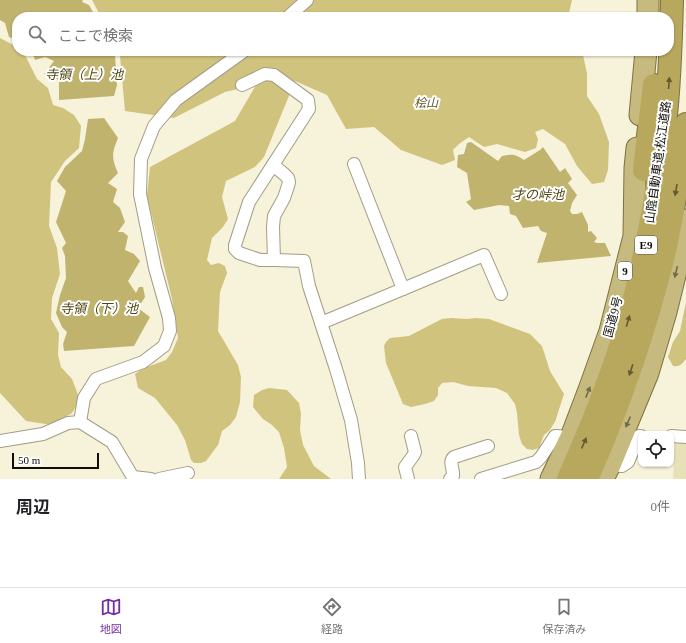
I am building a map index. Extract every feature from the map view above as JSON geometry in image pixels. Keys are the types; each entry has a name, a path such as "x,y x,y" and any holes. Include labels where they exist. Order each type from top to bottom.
{"highway":[{"path":"648,0 648,12"},
{"path":"659,12 660,0"},
{"name":"山陰自動車道;松江道路","path":"672,0 672,12"},
{"name":"国道9号","path":"551,479 571,437 610,332 634,236 636,168 646,56"},
{"path":"634,236 644,173 656,56"},
{"name":"山陰自動車道;松江道路","path":"568,479 609,381 629,319 645,252 657,188 666,123 671,56"},
{"name":"山陰自動車道;松江道路","path":"587,479 625,387 647,321 664,254 677,189 686,124"},
{"path":"606,472 648,373 666,312 679,259 686,220"}],"street":[{"path":"294,12 307,0"},
{"path":"80,422 84,398 96,378 143,362 164,346 170,330 169,318 155,268 140,194 142,159 154,126 176,100 237,56"},
{"path":"242,85 265,74 274,75 308,100 309,109 249,202 235,249 260,260 304,261 309,286 351,420 359,479"},
{"path":"273,164 288,178 289,182 284,198 274,216 274,260"},
{"path":"354,164 404,289"},
{"path":"321,323 484,255 501,294"},
{"path":"0,441 43,434 68,423 80,422 112,442 134,478 152,479"},
{"path":"408,479 405,467 415,452 411,436"},
{"path":"481,479 536,462 555,436 571,437"},
{"path":"674,436 686,437"},
{"path":"606,472 628,462 638,438"},
{"path":"450,479 453,476 451,462 454,457 488,446"},
{"path":"160,479 188,473"}],"shaded area":[{"path":"686,441 686,479 673,479 675,442"}],"green space":[{"path":"92,0 572,0 569,12 98,12"},
{"path":"0,38 12,44 12,56 26,56 37,79 48,88 53,105 63,108 74,115 81,126 79,148 65,161 51,182 49,226 57,248 60,274 52,298 51,319 59,333 58,355 61,367 72,379 80,400 72,413 52,425 26,421 0,393"},
{"name":"桧山","path":"120,56 583,56 587,73 587,96 599,114 609,142 608,170 604,182 592,184 577,166 565,144 543,129 535,132 538,139 536,148 525,152 497,144 484,147 469,137 453,150 455,160 442,165 401,150 374,127 346,129 327,95 295,81 264,157 255,167 226,181 222,197 228,219 223,227 212,238 207,260 211,265 219,263 225,266 227,273 220,292 218,331 238,365 241,377 240,402 236,417 230,425 222,431 218,445 206,461 194,463 191,460 185,440 177,425 155,398 138,388 135,374 142,369 166,360 172,352 178,338 172,299 147,196 150,167 235,121 256,85 225,92 174,118 125,111"},
{"path":"686,302 686,359 681,365 673,366 668,357 673,342 680,331"},
{"path":"442,319 489,319 530,334 542,346 550,371 564,394 555,422 549,431 544,435 539,448 533,450 527,449 522,444 519,435 515,404 507,393 496,388 468,386 453,382 442,383 438,388 438,395 434,401 411,407 403,404 386,363 384,346 386,342 390,338 409,336"},
{"path":"269,388 287,390 299,403 301,414 300,430 303,445 314,466 331,479 279,479 287,467 284,448 279,432 263,419 253,407 254,395"}],"water":[{"path":"0,0 83,0 82,2 89,5 93,12 12,12 12,38 9,37 5,23 0,20"},
{"name":"寺領（上）池","path":"34,56 115,56 117,85 114,96 59,100 59,80 44,74 54,61 45,57 35,60"},
{"name":"寺領（下）池","path":"104,118 118,138 113,155 118,173 108,183 117,189 113,202 120,208 125,222 118,232 123,232 128,236 125,250 134,254 140,261 128,281 136,293 139,287 143,287 145,297 138,308 150,317 134,346 64,351 63,344 67,332 62,327 56,313 66,278 65,256 62,248 66,243 56,222 66,191 57,181 65,167 82,151 88,119"},
{"name":"才の峠池","path":"471,142 498,161 502,156 511,155 524,160 543,147 560,172 565,168 572,179 568,183 577,195 572,203 570,211 572,214 582,212 588,225 588,232 591,231 597,238 594,242 605,243 611,256 537,263 547,233 541,231 538,226 523,228 516,216 510,214 509,206 499,205 474,210 466,202 471,199 467,173 457,167 458,155 464,154 467,143"}]}
